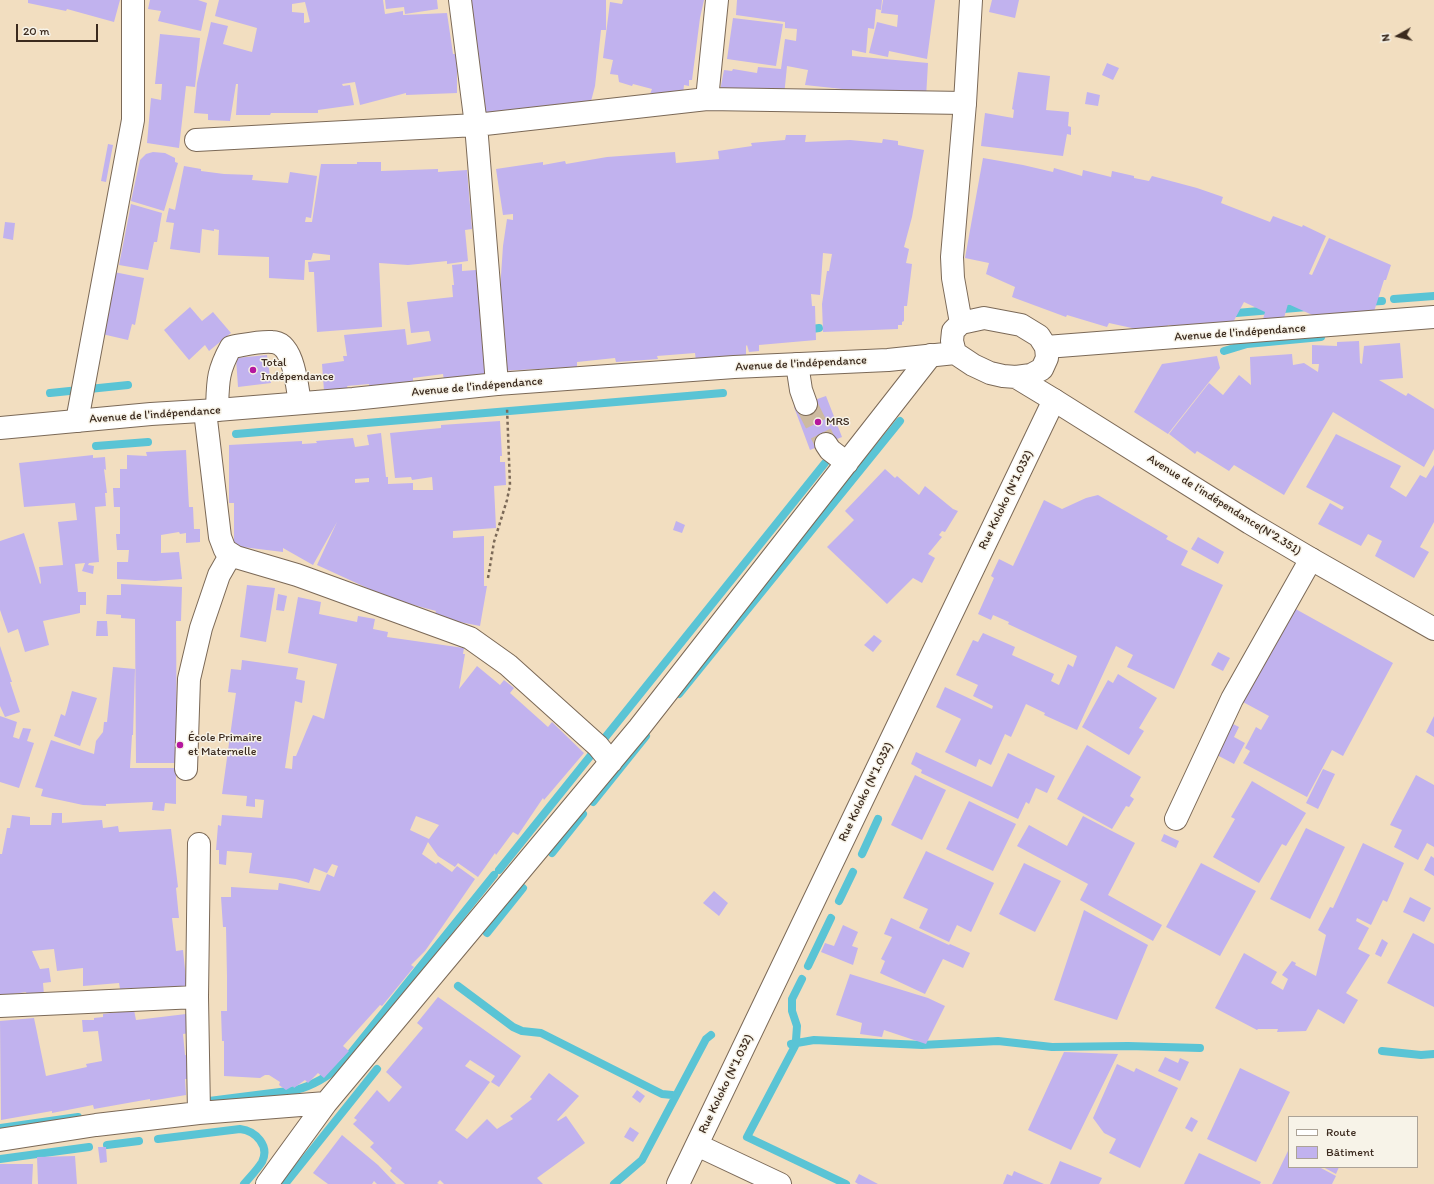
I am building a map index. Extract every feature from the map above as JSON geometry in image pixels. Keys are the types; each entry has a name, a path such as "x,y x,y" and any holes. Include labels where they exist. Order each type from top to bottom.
{"street":[{"path":"77,421 133,120 133,0"},
{"path":"460,0 476,125 502,384"},
{"path":"707,99 717,0"},
{"path":"961,323 953,278 952,257 965,103 971,0"},
{"path":"196,140 476,125 707,99 965,103"},
{"path":"984,318 1021,325 1039,336 1046,347 1047,358 1042,369 1031,375 1016,377 1003,376 990,373 973,365 955,353 952,341 953,331 961,323 984,318"},
{"name":"Avenue de l'indépendance","path":"1046,347 1434,318"},
{"path":"300,403 291,358 285,348 274,341 231,347 223,363 211,411 220,537 225,550 236,557 305,578 470,638 508,665 598,746 611,762"},
{"name":"Avenue de l'indépendance","path":"0,428 151,414 211,411 502,384 797,364 888,360 955,353"},
{"path":"267,1184 326,1103 611,762 931,355"},
{"path":"797,364 801,390 806,404"},
{"name":"Avenue de l'indépendance(N°2.351)","path":"1016,377 1244,519 1434,629"},
{"name":"Rue Koloko (N°1.032)","path":"678,1184 1054,400"},
{"path":"826,444 830,450 847,463"},
{"path":"186,769 189,679 201,628 219,575 231,554"},
{"path":"1176,819 1232,699 1311,559"},
{"path":"199,844 197,997 199,1113"},
{"path":"0,1006 197,997"},
{"path":"0,1140 96,1125 199,1113 326,1103"},
{"path":"697,1145 780,1184"}],"path":[{"path":"488,578 494,542 510,485 502,384"}],"building":[{"path":"28,0 120,0 114,22 67,9 66,11 28,3"},
{"path":"150,0 198,0 207,3 201,31 158,21 161,11 148,9"},
{"path":"219,0 383,0 385,14 403,11 403,15 447,13 453,54 457,54 457,93 406,95 406,93 360,105 355,82 342,84 343,86 350,85 354,105 318,110 318,113 236,115 238,84 236,84 230,121 208,120 208,114 194,113 197,83 211,22 228,26 223,44 252,52 257,28 215,16","holes":["305,2 310,22 304,23 304,13 292,12 292,4"]},
{"path":"385,0 437,0 438,9 405,14 404,7 386,9"},
{"path":"467,0 606,0 606,30 601,30 595,86 590,105 487,121"},
{"path":"623,0 704,0 700,18 692,80 689,80 689,86 684,85 683,95 649,97 652,89 633,84 632,86 619,82 618,75 610,74 613,60 603,58 610,2 622,4"},
{"path":"737,0 882,0 881,10 876,9 874,29 868,28 866,53 852,50 852,56 928,63 926,98 805,85 808,70 787,66 784,96 720,91 724,70 732,71 733,69 757,73 758,67 781,69 785,39 796,41 797,29 785,28 785,22 736,15"},
{"path":"883,0 935,0 927,59 889,51 888,57 869,53 877,22 897,27 898,15 881,13"},
{"path":"992,0 1019,0 1015,18 989,12"},
{"path":"733,18 783,24 776,66 727,59"},
{"path":"160,34 200,38 195,87 186,86 179,148 147,143 151,98 161,100 162,84 155,84"},
{"path":"1107,63 1119,68 1113,80 1102,75"},
{"path":"1018,72 1050,76 1046,110 1069,112 1068,126 1071,127 1071,135 1067,134 1063,156 981,146 985,113 1013,118 1014,110 1012,109"},
{"path":"1087,92 1100,95 1098,106 1085,104"},
{"path":"786,135 806,135 805,142 850,140 882,143 883,139 898,141 898,145 924,150 912,217 904,247 909,249 906,263 912,264 907,306 904,306 904,321 902,322 902,325 898,325 898,329 823,332 822,304 827,271 829,271 832,254 823,253 820,295 811,294 812,306 815,306 816,340 759,345 759,351 749,352 747,345 746,357 696,361 695,353 657,356 658,359 616,362 615,358 577,362 577,367 500,371 499,305 503,246 507,219 513,220 513,214 503,215 496,169 543,162 543,165 565,161 566,164 607,157 675,152 676,163 719,159 718,151 752,146 751,143 785,140"},
{"path":"108,144 113,145 106,182 101,181"},
{"path":"153,152 165,153 175,158 175,162 178,163 164,211 131,201 140,160 146,154"},
{"path":"983,158 1053,172 1054,168 1082,176 1083,170 1111,177 1112,171 1149,181 1152,176 1197,188 1223,197 1221,203 1270,222 1273,216 1302,227 1303,225 1326,236 1309,274 1312,275 1329,238 1391,265 1386,280 1384,280 1372,318 1319,318 1288,304 1282,325 1262,323 1265,312 1244,302 1230,328 1203,333 1168,325 1164,335 1109,323 1107,327 1067,315 1066,317 1012,297 1015,287 986,274 989,263 965,258"},
{"path":"357,162 381,162 381,171 438,169 438,172 467,170 472,229 465,230 468,261 447,264 447,261 408,265 379,263 382,327 317,332 314,272 309,272 308,262 330,260 330,255 313,253 311,260 305,260 304,280 269,278 269,257 218,255 219,230 214,229 214,231 202,229 200,253 170,249 174,223 166,222 169,208 175,210 184,166 201,169 201,171 224,174 253,175 252,180 288,183 290,172 317,176 311,218 306,217 305,222 312,222 321,164 357,164"},
{"path":"131,204 162,213 157,242 154,242 148,270 119,265"},
{"path":"5,222 15,223 13,240 3,238"},
{"path":"462,264 462,271 476,270 477,279 483,279 489,374 444,380 443,374 413,378 413,383 369,387 369,384 347,386 348,389 324,391 322,364 344,361 343,356 347,356 344,335 405,329 407,345 431,341 429,331 411,333 407,302 453,297 452,285 454,285 452,265"},
{"path":"114,272 144,278 135,325 132,324 128,340 102,334"},
{"path":"190,307 202,321 213,312 231,333 209,351 205,345 189,360 164,330"},
{"path":"1359,341 1360,363 1362,364 1364,346 1400,343 1403,378 1379,380 1406,396 1408,393 1434,409 1434,449 1424,467 1333,412 1284,495 1234,465 1229,471 1197,451 1195,454 1169,434 1209,383 1223,395 1239,375 1251,385 1250,357 1292,354 1293,365 1304,363 1318,372 1319,364 1312,364 1312,345 1337,346 1337,342"},
{"name":"Total Indépendance","path":"267,355 271,383 238,387 236,358"},
{"path":"1217,356 1220,368 1168,434 1134,412 1162,364"},
{"name":"MRS","path":"826,396 842,437 810,450 794,407"},
{"path":"500,421 502,456 500,456 500,462 505,462 506,485 494,486 496,528 453,531 453,538 484,536 484,586 487,586 480,626 434,617 436,611 376,595 376,592 317,565 337,522 313,565 283,548 283,552 234,546 234,503 229,503 229,445 302,441 302,444 317,443 316,441 353,438 355,447 369,445 367,435 381,433 388,484 413,483 413,490 433,490 432,477 412,480 411,477 395,478 390,433 441,428 441,425","holes":["369,478 369,482 355,483 355,479"]},
{"path":"1336,434 1401,466 1390,487 1406,497 1420,475 1426,478 1434,465 1434,522 1420,547 1429,552 1414,578 1375,556 1382,541 1368,534 1361,546 1318,524 1330,503 1342,510 1344,507 1306,487"},
{"path":"186,450 189,507 193,507 194,529 200,529 200,542 186,543 186,533 180,534 179,532 161,535 161,553 179,552 182,579 155,581 117,579 117,562 128,562 129,550 117,550 116,534 120,534 120,507 114,507 113,488 120,488 120,469 127,469 127,455 147,456 146,452"},
{"path":"93,455 93,458 105,457 106,470 104,469 107,493 105,493 106,506 95,507 99,562 89,563 88,565 94,566 93,574 82,571 85,563 75,564 78,592 86,592 86,605 80,605 80,613 43,621 49,645 25,652 18,629 8,633 0,610 0,541 24,533 40,584 39,567 63,565 58,522 77,520 75,503 24,507 19,463"},
{"path":"885,469 895,478 897,476 919,495 925,486 953,509 958,511 945,532 942,531 939,535 942,537 928,554 935,558 922,583 913,578 887,604 827,547 854,520 845,511"},
{"path":"1098,495 1168,536 1166,539 1188,551 1181,565 1223,585 1174,689 1127,667 1133,655 1116,646 1077,730 1044,715 1045,713 1026,704 1011,737 1005,734 991,765 979,759 976,767 945,752 961,719 936,707 945,687 992,709 993,706 973,696 978,685 956,675 973,640 978,642 983,633 1015,647 1012,655 1054,674 1051,681 1059,685 1068,664 1073,667 1077,656 1008,624 1009,622 993,615 991,620 978,614 994,578 991,576 999,559 1013,566 1044,500 1062,509 1086,498"},
{"path":"676,521 685,525 682,533 673,530"},
{"path":"1198,537 1224,552 1218,564 1191,549"},
{"path":"121,584 182,587 181,621 176,621 177,763 136,763 135,619 121,618 121,615 106,614 107,595 121,595"},
{"path":"247,585 275,588 266,642 240,637"},
{"path":"278,594 287,596 284,611 276,610"},
{"path":"298,597 321,602 319,614 357,622 358,616 375,619 373,629 388,632 387,637 464,648 463,654 465,654 459,689 477,666 500,685 504,680 514,688 510,693 548,727 552,722 584,753 544,800 543,798 518,835 513,832 496,855 495,853 478,877 458,863 455,867 438,856 428,842 422,854 436,864 438,862 452,872 457,866 475,879 425,951 411,965 414,967 382,1006 380,1005 343,1046 349,1051 324,1078 318,1073 308,1083 305,1080 294,1088 293,1086 286,1090 279,1085 280,1082 269,1075 265,1075 260,1078 224,1076 224,1041 222,1041 221,1011 227,1011 227,976 226,927 223,927 221,897 231,897 231,887 278,890 279,883 320,891 327,874 334,877 338,866 332,864 327,873 314,868 309,883 296,879 249,873 252,853 227,851 226,865 219,864 219,850 216,850 218,825 221,826 222,815 262,818 264,800 255,799 255,807 246,806 247,796 222,794 236,693 228,692 231,669 241,670 242,660 298,668 296,679 305,681 302,703 295,701 285,768 292,769 293,756 296,756 313,715 324,719 337,664 288,653","holes":["416,816 439,825 429,839 410,830"]},
{"path":"1292,607 1393,663 1343,756 1332,750 1307,797 1243,763 1250,751 1245,748 1256,727 1261,730 1269,716 1243,702"},
{"path":"97,621 107,621 108,636 96,636"},
{"path":"874,635 882,641 873,652 864,645"},
{"path":"0,646 20,712 5,717 0,706"},
{"path":"1218,652 1230,658 1223,671 1211,665"},
{"path":"113,667 135,669 133,735 130,768 176,768 176,804 165,803 164,811 152,810 153,802 106,804 106,806 83,805 41,796 43,789 35,787 51,740 94,754 96,741 103,732 104,722 107,722"},
{"path":"1118,674 1157,698 1139,728 1144,731 1129,755 1082,727 1108,680 1113,683"},
{"path":"72,691 97,698 80,746 54,736 61,714 65,716"},
{"path":"0,716 17,722 13,737 19,739 23,728 31,729 27,741 34,743 19,788 0,782"},
{"path":"1434,716 1434,737 1426,732"},
{"path":"1233,724 1239,727 1234,737 1245,743 1234,764 1217,755"},
{"path":"1087,745 1141,777 1130,796 1134,799 1129,807 1126,806 1112,829 1057,799"},
{"path":"916,752 992,787 1008,753 1055,776 1047,793 1036,788 1029,804 1026,802 1018,819 921,773 922,770 911,764"},
{"path":"1323,769 1335,774 1318,809 1306,803"},
{"path":"915,775 946,790 922,840 891,825"},
{"path":"1416,775 1434,785 1434,847 1427,843 1418,860 1394,847 1402,830 1390,825"},
{"path":"1252,781 1306,813 1286,846 1282,844 1259,883 1213,857 1235,819 1231,817"},
{"path":"969,801 1016,824 993,871 946,849"},
{"path":"52,813 62,813 62,823 102,820 103,828 118,826 119,832 171,829 178,887 176,888 179,918 172,918 176,951 183,950 187,989 149,992 149,988 120,989 119,983 83,986 83,968 57,971 54,949 32,951 40,969 49,968 51,982 43,983 44,995 27,996 26,992 0,996 0,854 2,854 7,828 10,828 12,815 30,817 30,825 51,825"},
{"path":"1083,816 1135,843 1108,895 1162,925 1153,941 1080,900 1088,884 1017,846 1029,825 1067,846"},
{"path":"1306,828 1345,847 1310,919 1270,899"},
{"path":"1164,834 1179,841 1176,848 1161,841"},
{"path":"1363,843 1404,863 1387,902 1383,900 1371,925 1357,918 1356,921 1369,928 1358,949 1370,955 1346,993 1358,1000 1344,1024 1318,1009 1306,1031 1277,1032 1278,1029 1257,1030 1215,1008 1244,953 1277,972 1271,983 1283,990 1288,979 1282,975 1292,961 1296,963 1295,965 1316,976 1326,935 1318,930 1330,907 1333,908"},
{"path":"926,851 994,883 971,932 957,925 949,942 919,928 928,909 903,898"},
{"path":"1431,856 1434,858 1434,876 1424,870"},
{"path":"1024,863 1061,881 1035,932 999,914"},
{"path":"1201,863 1256,891 1220,956 1166,927"},
{"path":"714,891 728,903 719,916 703,903"},
{"path":"1410,897 1431,908 1424,922 1403,912"},
{"path":"1084,910 1148,945 1117,1020 1054,1000"},
{"path":"891,918 970,953 963,968 943,959 925,994 880,973 885,961 881,959 892,937 884,934"},
{"path":"843,925 858,932 852,946 858,948 853,965 821,952 825,943 834,946"},
{"path":"1413,933 1434,944 1434,1007 1387,983"},
{"path":"1382,939 1388,943 1381,957 1375,954"},
{"path":"850,974 928,998 945,1006 926,1044 884,1030 882,1037 860,1034 862,1023 836,1015"},
{"path":"438,997 521,1056 499,1087 491,1082 495,1076 470,1060 465,1066 490,1082 455,1130 467,1139 487,1119 497,1129 513,1119 510,1116 532,1099 530,1097 549,1073 579,1096 557,1120 558,1121 566,1116 585,1143 537,1178 543,1184 444,1184 440,1180 437,1183 439,1184 405,1184 390,1171 392,1168 370,1147 374,1143 353,1124 357,1120 354,1118 377,1090 389,1102 402,1087 386,1072 423,1028 417,1023"},
{"path":"134,1010 136,1020 186,1014 190,1033 183,1034 185,1055 194,1056 194,1079 185,1079 186,1095 150,1101 150,1099 94,1109 93,1105 52,1113 52,1111 1,1120 0,1021 34,1018 46,1076 87,1067 86,1064 102,1061 98,1031 83,1032 82,1020 94,1020 94,1018 103,1017 103,1014"},
{"path":"1064,1052 1118,1054 1071,1150 1028,1130"},
{"path":"1165,1057 1178,1063 1180,1058 1189,1062 1180,1081 1158,1071"},
{"path":"1117,1064 1134,1072 1136,1068 1178,1088 1140,1168 1109,1153 1116,1139 1104,1133 1093,1118"},
{"path":"1240,1068 1290,1092 1256,1162 1207,1139"},
{"path":"637,1090 645,1096 640,1103 632,1097"},
{"path":"1191,1117 1198,1121 1192,1132 1185,1128"},
{"path":"630,1127 639,1133 633,1142 624,1137"},
{"path":"342,1135 378,1165 396,1184 377,1184 374,1181 372,1184 328,1184 313,1173"},
{"path":"98,1147 106,1147 107,1162 100,1163"},
{"path":"1288,1151 1288,1168 1321,1168 1336,1176 1332,1184 1272,1184"},
{"path":"1199,1153 1261,1182 1260,1184 1184,1184"},
{"path":"75,1156 77,1184 38,1184 37,1157"},
{"path":"1060,1161 1102,1178 1099,1184 1050,1184"},
{"path":"0,1164 33,1164 32,1184 0,1184"},
{"path":"1325,1168 1339,1168 1336,1174"},
{"path":"1014,1171 1044,1184 1003,1184 1007,1174 1012,1176"},
{"path":"859,1174 878,1184 858,1184 855,1182"}],"waterway":[{"path":"1394,299 1434,296"},
{"path":"1366,302 1382,301"},
{"path":"1236,313 1307,307"},
{"path":"805,330 819,328"},
{"path":"1224,351 1247,344 1321,337"},
{"path":"50,393 128,385"},
{"path":"236,434 723,393"},
{"path":"679,694 900,421"},
{"path":"96,446 148,442"},
{"path":"499,870 825,463"},
{"path":"593,802 646,736"},
{"path":"552,853 583,814"},
{"path":"862,854 878,819"},
{"path":"839,901 853,872"},
{"path":"201,1102 296,1090 316,1083 332,1072 343,1063 494,875"},
{"path":"487,933 523,888"},
{"path":"808,966 831,918"},
{"path":"796,1040 797,1026 792,1011 792,999 802,979"},
{"path":"458,986 513,1027 522,1031 541,1033 662,1094 672,1095"},
{"path":"614,1184 642,1160 706,1039 711,1035"},
{"path":"791,1044 814,1040 922,1045 998,1041 1052,1047 1128,1046 1200,1048"},
{"path":"795,1046 747,1137 846,1184"},
{"path":"1382,1051 1421,1055 1434,1054"},
{"path":"285,1184 377,1069"},
{"path":"0,1128 78,1117"},
{"path":"158,1139 240,1129 246,1130 260,1140 263,1145 264,1156 256,1171 244,1184"},
{"path":"107,1145 139,1141"},
{"path":"0,1159 89,1147"}],"tunnel":[{"path":"806,404 826,444"}],"place":[{"name":"Total Indépendance","path":"253,370"},
{"name":"MRS","path":"818,422"},
{"name":"École Primaire et Maternelle","path":"180,745"}]}
